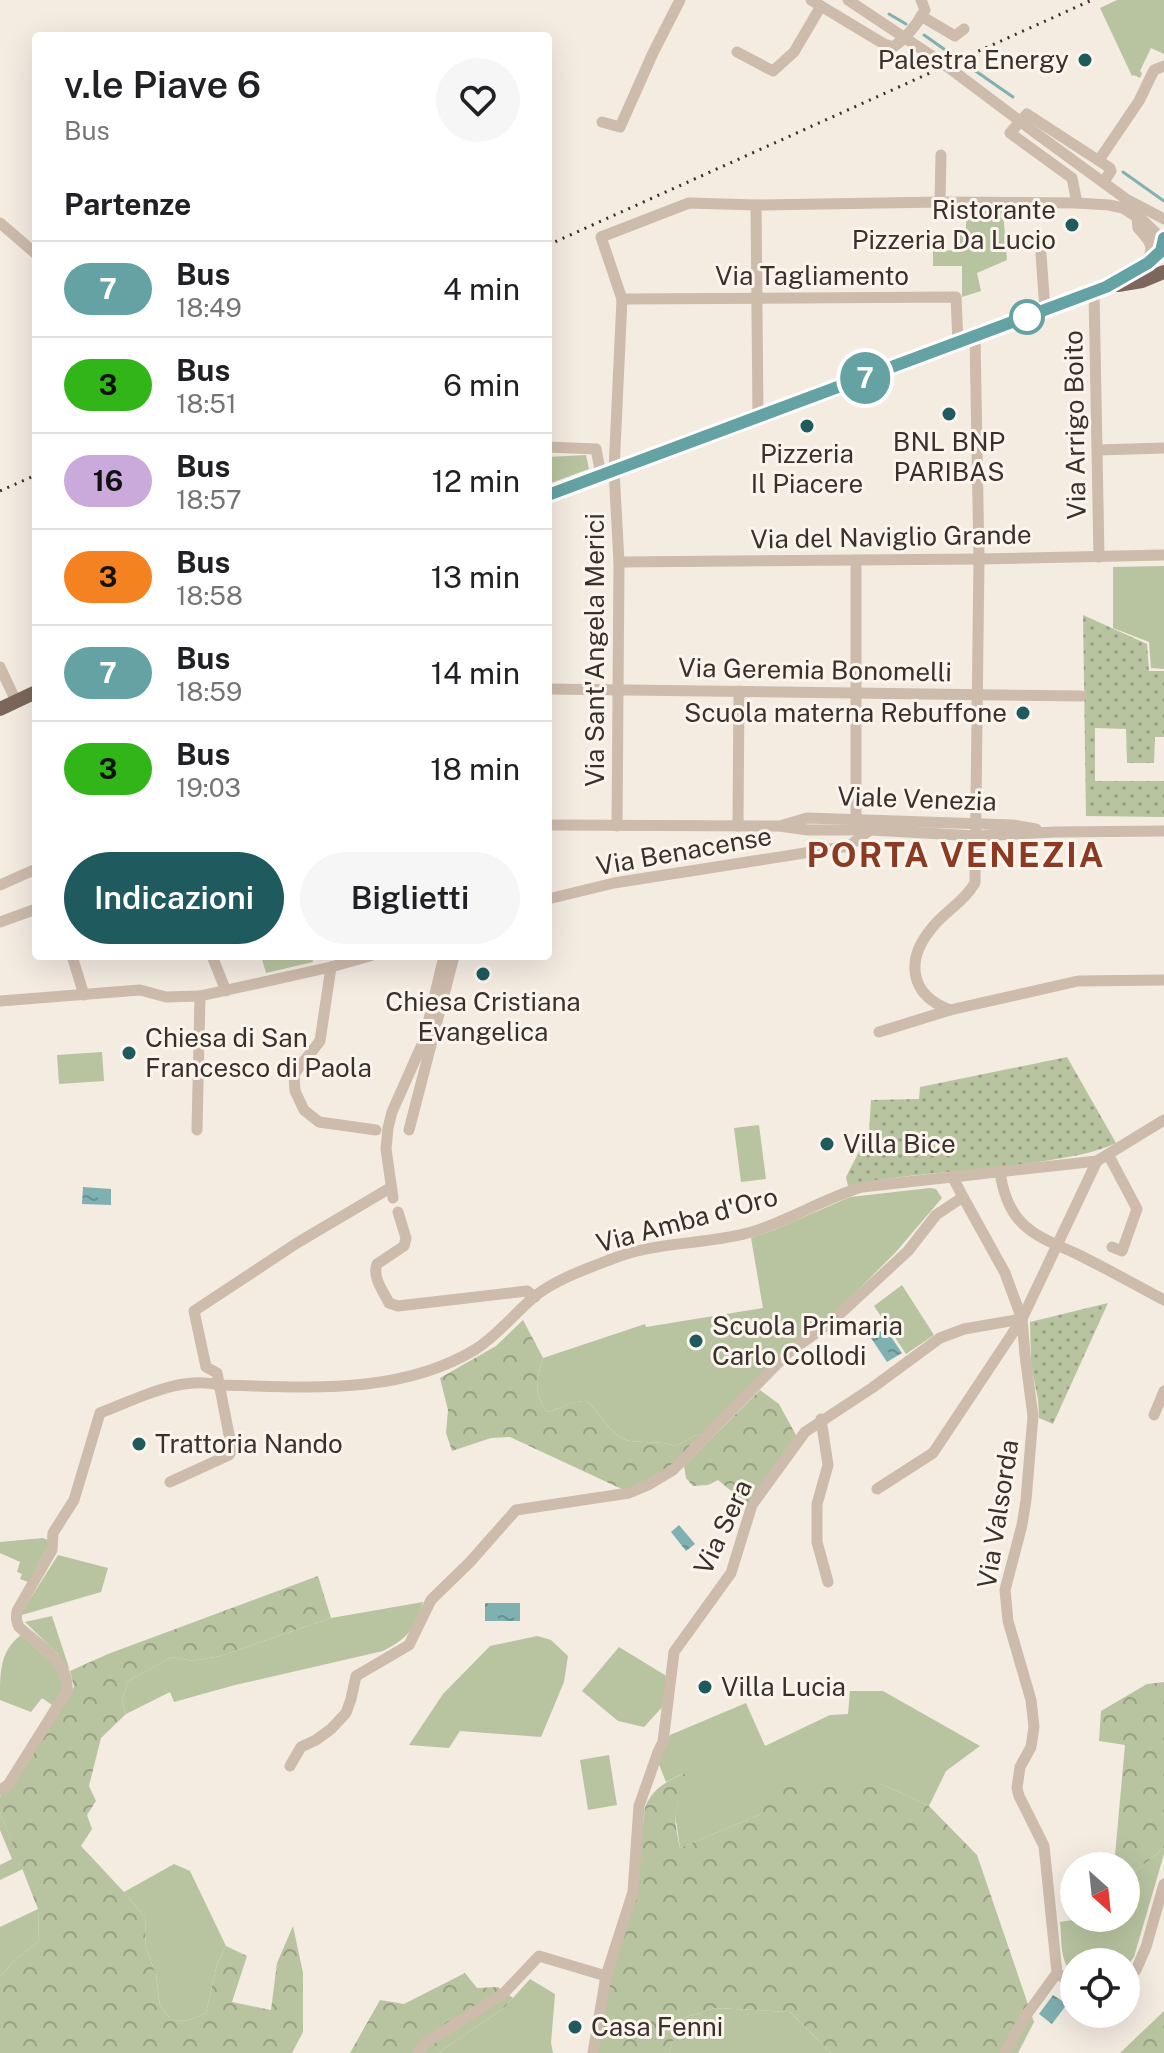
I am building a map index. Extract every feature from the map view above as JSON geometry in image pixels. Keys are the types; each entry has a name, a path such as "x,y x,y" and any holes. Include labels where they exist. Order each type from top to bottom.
{"main road":[{"path":"552,494 1100,289 1140,268 1163,248"},
{"path":"1100,289 1142,281 1164,272"},
{"path":"0,709 32,694"}],"street":[{"path":"602,122 620,127 680,0"},
{"path":"848,0 944,64 1126,199 1164,219"},
{"path":"737,52 773,71 794,52 816,3 893,47 909,33 925,10 921,0"},
{"path":"919,19 955,36 964,29"},
{"path":"1099,160 1139,101 1154,70 1164,66"},
{"path":"1077,203 1072,178 1010,133 1027,114 1111,169 1104,181"},
{"path":"940,202 941,155"},
{"path":"1126,199 1137,217 1138,228 1151,248 1151,254 1140,268"},
{"path":"758,417 756,205 940,202 1109,205 1123,208 1137,217 1157,234 1163,248"},
{"name":"Via Sant'Angela Merici","path":"617,826 619,562 607,473 622,299 601,237 689,203 756,205"},
{"path":"0,223 32,251"},
{"path":"1041,254 1045,310"},
{"name":"Via Arrigo Boito","path":"1099,557 1100,289"},
{"name":"Via Tagliamento","path":"622,299 956,297 958,343"},
{"path":"950,1010 935,1004 921,991 914,974 917,952 932,928 967,896 975,883 979,559 975,337"},
{"path":"552,447 596,449 607,473"},
{"path":"1098,450 1164,448"},
{"name":"Via del Naviglio Grande","path":"619,562 1164,555"},
{"path":"856,560 856,819"},
{"path":"0,667 16,701"},
{"name":"Via Geremia Bonomelli","path":"552,689 1081,696"},
{"path":"738,826 739,691"},
{"name":"Viale Venezia","path":"779,826 807,818 856,819 977,830"},
{"name":"Viale Venezia","path":"552,825 779,826 808,830 1164,831"},
{"name":"Via Benacense","path":"552,898 614,883 849,846 871,830"},
{"path":"0,885 32,871"},
{"path":"0,922 32,910"},
{"path":"73,960 84,995"},
{"path":"214,960 226,991"},
{"path":"0,1001 140,990 166,997 200,996 356,960"},
{"path":"170,1482 229,1455 232,1450 217,1373 206,1367 194,1311 297,1243 391,1193 386,1149 388,1128 424,1040 443,960"},
{"path":"409,1130 453,960"},
{"path":"331,967 320,1041 294,1074 295,1091 304,1110 319,1122 376,1130"},
{"path":"879,1032 950,1010 1078,981 1164,980"},
{"path":"197,1130 200,996"},
{"name":"Via Amba d'Oro","path":"0,1790 8,1785 67,1691 68,1680 58,1662 19,1627 17,1611 52,1550 53,1533 74,1500 100,1413 169,1387 208,1382 220,1385 295,1386 373,1384 411,1377 443,1366 477,1348 552,1285 615,1257 755,1231 862,1187 1103,1158 1164,1120"},
{"path":"877,1489 933,1453 1022,1319 1103,1158 1137,1209 1122,1251 1112,1247"},
{"path":"1000,1171 1001,1184 1010,1205 1020,1221 1034,1234 1164,1300"},
{"name":"Via Valsorda","path":"952,1176 1005,1273 1022,1319 1033,1416 1022,1525 1005,1590 1008,1621 1031,1700 1034,1727 1031,1747 1020,1767 1017,1788 1044,1846 1057,1973"},
{"path":"290,1766 301,1747 331,1729 346,1713 356,1676 409,1645 431,1600 516,1510 629,1493 673,1470 789,1352 829,1324 908,1251 936,1215 963,1197"},
{"path":"398,1212 406,1238 404,1246 377,1264 375,1269 389,1303 398,1306 527,1291 535,1297"},
{"name":"Via Sera","path":"593,2053 606,1976 633,1892 639,1806 663,1742 674,1652 731,1573 752,1505 805,1432 821,1419 872,1388 940,1338 964,1329 1022,1319"},
{"path":"1154,1415 1164,1391"},
{"path":"821,1419 828,1465 817,1504 817,1542 828,1582"},
{"path":"1140,1961 1164,1884"},
{"path":"418,2053 425,2043 503,1994 539,1956 606,1976"},
{"path":"1005,2053 1022,2021 1057,1973 1060,1975"}],"green space":[{"path":"1117,0 1164,0 1164,54 1151,48 1140,71 1140,78 1132,76 1100,8"},
{"path":"966,211 1003,211 1007,260 977,273 981,291 962,297 962,266 933,266 933,251 957,250 957,230 966,230"},
{"path":"586,455 589,469 552,483 552,457"},
{"path":"1164,566 1164,669 1151,668 1149,642 1113,628 1113,567"},
{"path":"1083,615 1147,644 1149,671 1164,671 1164,737 1155,737 1154,763 1127,763 1126,729 1095,728 1095,781 1164,781 1164,817 1086,816"},
{"path":"262,960 313,960 313,962 266,973"},
{"path":"102,1052 104,1081 59,1084 57,1055"},
{"path":"1067,1057 1116,1143 1092,1152 1051,1160 898,1177 848,1186 846,1177 869,1132 871,1100 919,1099 920,1087"},
{"path":"759,1125 766,1179 741,1182 734,1128"},
{"name":"Scuola Primaria Carlo Collodi","path":"936,1189 942,1198 895,1253 830,1318 701,1436 696,1435 676,1446 626,1440 614,1432 585,1401 548,1412 543,1406 538,1386 543,1358 645,1324 646,1327 763,1308 751,1238 850,1197"},
{"path":"902,1285 934,1335 906,1354 874,1306"},
{"path":"1108,1303 1053,1424 1039,1418 1031,1365 1030,1322"},
{"path":"523,1320 543,1358 538,1394 548,1412 585,1401 614,1432 626,1440 676,1446 696,1435 701,1436 665,1471 626,1491 510,1437 491,1438 452,1451 446,1433 448,1410 440,1378 496,1346"},
{"path":"760,1390 779,1404 797,1437 747,1504 718,1480 708,1485 693,1486 686,1478 684,1466"},
{"path":"48,1540 48,1546 28,1582 20,1579 22,1574 17,1572 20,1562 0,1553 0,1542"},
{"path":"58,1555 108,1568 101,1592 22,1615 22,1612"},
{"path":"318,1576 331,1618 220,1656 192,1661 172,1657 128,1681 122,1700 126,1714 101,1738 89,1786 96,1801 87,1815 92,1829 81,1846 145,1917 146,1948 156,1975 160,2006 172,2021 190,2020 206,2013 217,1964 226,1946 247,1956 232,2002 271,2010 277,1963 293,1926 303,1973 303,2032 292,2053 0,2053 0,1977 39,1941 38,1909 0,1812 0,1798 4,1784 74,1687 70,1671"},
{"path":"423,1602 409,1632 383,1651 174,1702 170,1692 126,1714 122,1700 128,1681 172,1657 192,1661 220,1656 331,1618"},
{"path":"52,1616 70,1671 58,1654 25,1622"},
{"path":"21,1635 56,1666 64,1689 52,1705 42,1698 31,1712 0,1700 5,1655"},
{"path":"537,1636 551,1640 568,1656 564,1682 541,1737 460,1731 449,1748 409,1745 443,1694 490,1646"},
{"path":"619,1647 668,1677 665,1704 644,1727 618,1721 582,1691"},
{"path":"1164,1682 1164,1848 1140,1868 1140,1852 1115,1852 1125,1745 1099,1741 1101,1711 1147,1684"},
{"path":"850,1691 883,1691 980,1746 946,1771 929,1806 879,1783 759,1815 680,1848 675,1814 684,1773 666,1782 658,1762 670,1735 746,1703 765,1746 830,1715 848,1714"},
{"path":"609,1755 617,1805 588,1810 580,1760"},
{"path":"684,1773 691,1785 677,1807 676,1829 680,1848 759,1815 772,1783 818,1778 879,1783 929,1806 977,1855 1034,2022 1018,2053 831,2053 790,2012 715,2008 680,2019 669,2053 596,2053 610,1977 635,1892 645,1807 656,1790"},
{"path":"0,1812 23,1869 0,1880 0,1865 12,1859 0,1830"},
{"path":"1164,1848 1137,1948 1062,1948 1060,1932 1140,1932 1140,1868"},
{"path":"174,1864 190,1871 226,1946 217,1964 206,2013 190,2020 172,2021 160,2006 156,1975 146,1948 145,1917 124,1892"},
{"path":"38,1909 39,1941 0,1977 0,1927"},
{"path":"465,1973 477,1988 498,1987 513,1998 504,2008 438,2053 350,2053 380,2000 404,2004"},
{"path":"530,1979 555,1994 553,2053 438,2053 504,2008"},
{"path":"715,2008 790,2012 831,2053 669,2053 680,2019"},
{"path":"1164,2011 1164,2053 1120,2053"}],"water":[{"path":"83,1187 111,1189 111,1205 82,1204"},
{"path":"885,1328 902,1353 887,1362 871,1338"},
{"path":"679,1525 695,1544 686,1551 671,1532"},
{"path":"485,1603 520,1603 520,1621 485,1621"},
{"path":"1053,1995 1060,2000 1060,2013 1052,2024 1039,2014"}],"waterway":[{"path":"889,14 906,24"},
{"path":"924,35 951,54"},
{"path":"964,63 1013,97"},
{"path":"1123,172 1164,201"}],"railway":[{"path":"552,243 1092,0"},
{"path":"0,491 32,477"}],"bus line":[{"name":"7","path":"552,494 1106,287 1148,263 1161,251 1164,238"}],"place":[{"name":"Palestra Energy","path":"1085,60"},
{"name":"Ristorante Pizzeria Da Lucio","path":"1072,225"},
{"name":"BNL BNP PARIBAS","path":"949,414"},
{"name":"Pizzeria Il Piacere","path":"807,426"},
{"name":"Scuola materna Rebuffone","path":"1023,713"},
{"name":"Chiesa Cristiana Evangelica","path":"483,974"},
{"name":"Chiesa di San Francesco di Paola","path":"129,1053"},
{"name":"Villa Bice","path":"827,1144"},
{"name":"Scuola Primaria Carlo Collodi","path":"696,1341"},
{"name":"Trattoria Nando","path":"139,1444"},
{"name":"Villa Lucia","path":"705,1687"},
{"name":"Casa Fenni","path":"575,2027"}],"district":[{"name":"PORTA VENEZIA","path":"956,855"}]}
